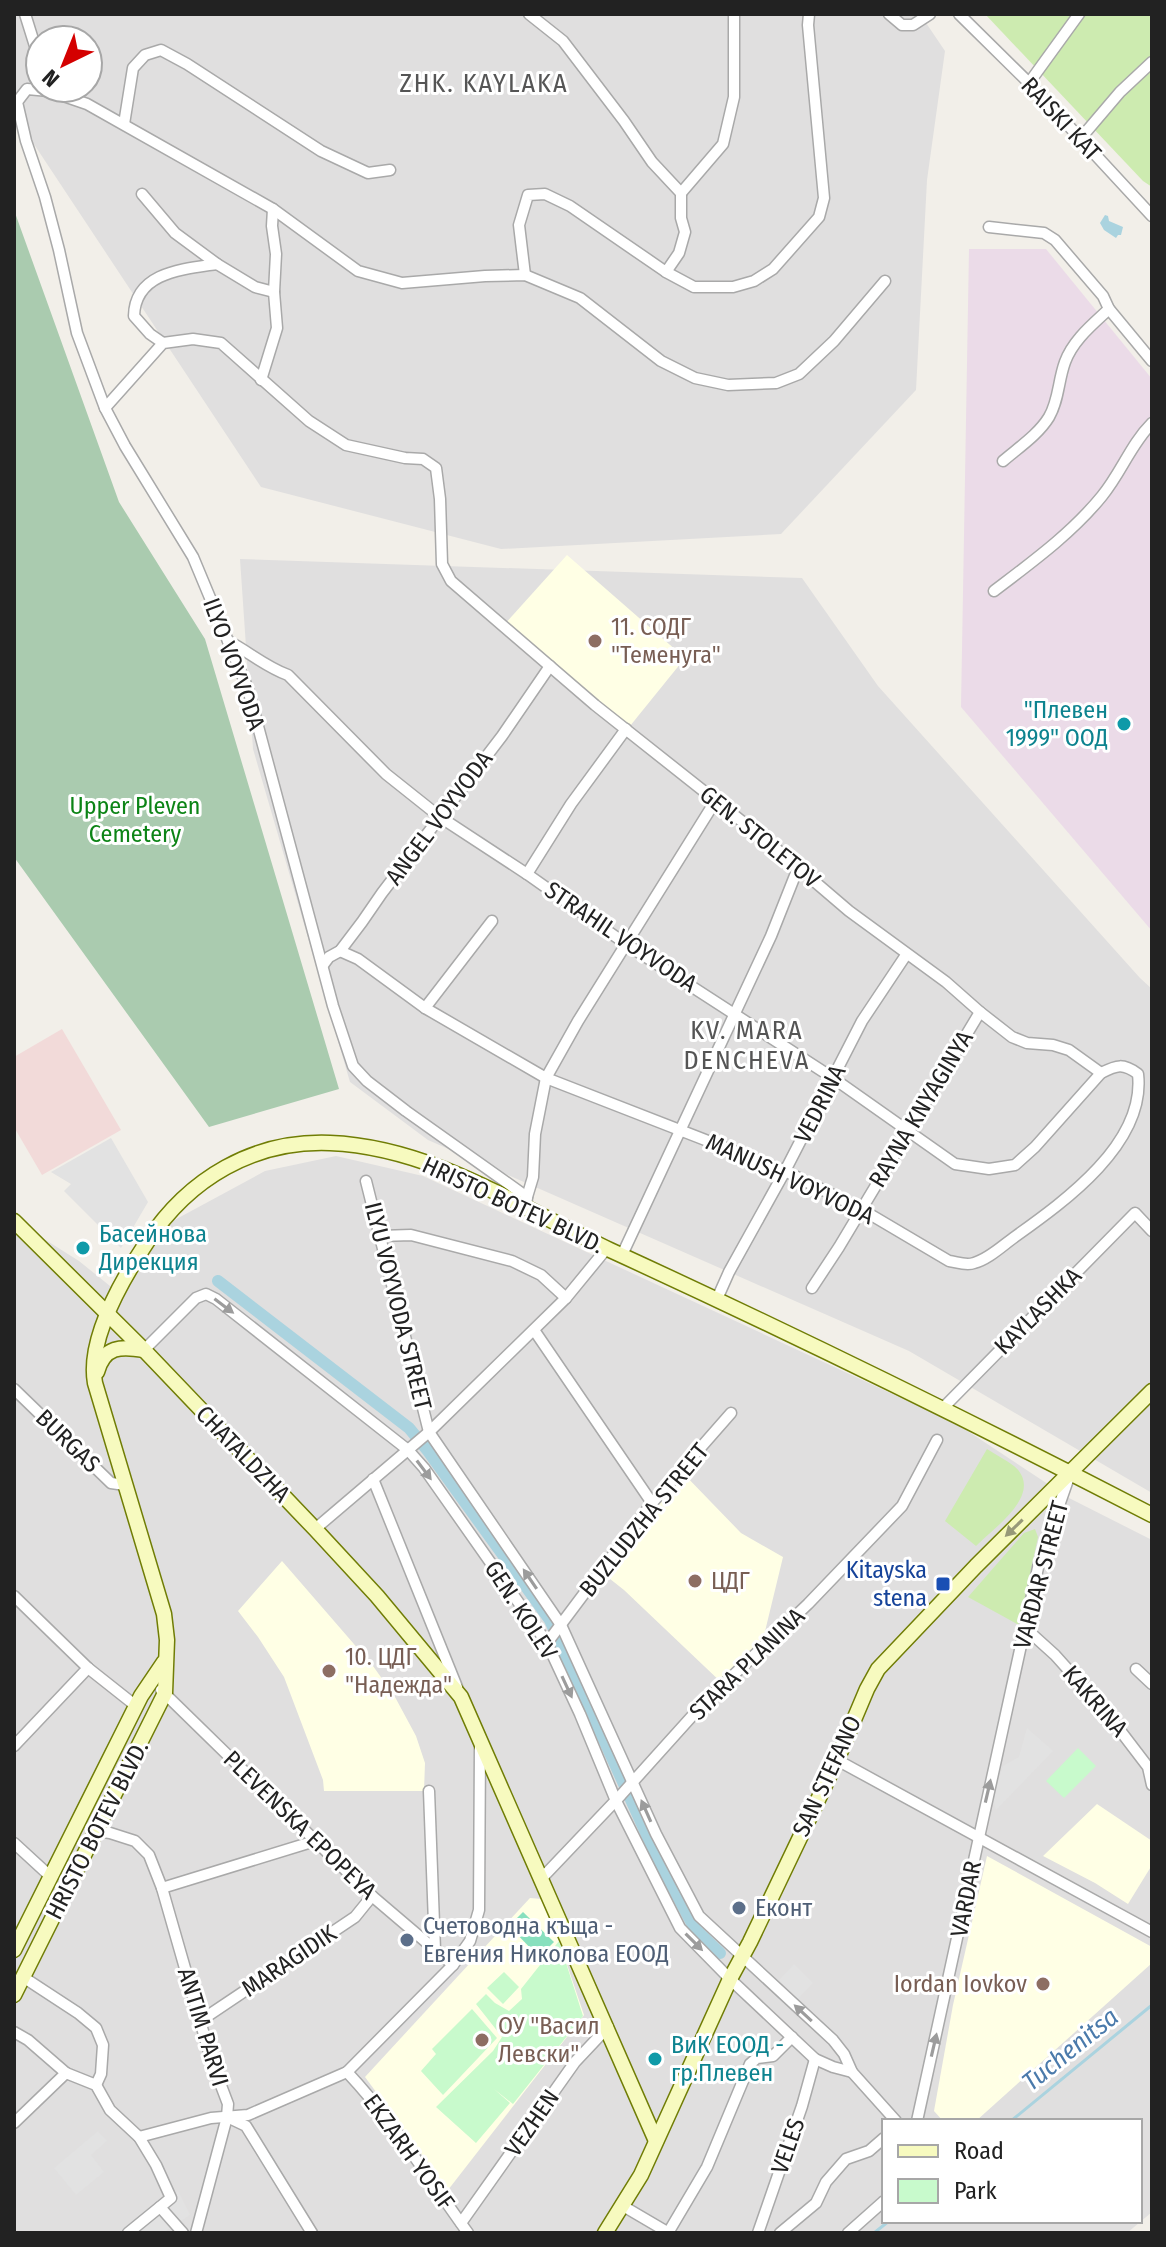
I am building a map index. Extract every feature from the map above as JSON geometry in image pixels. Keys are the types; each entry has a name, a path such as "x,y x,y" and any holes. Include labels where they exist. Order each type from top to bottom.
{"main road":[{"name":"HRISTO BOTEV BLVD.","path":"14,1995 165,1693 167,1640 164,1614 95,1383 94,1357 121,1286 145,1245 177,1204 194,1189 246,1156 285,1145 329,1143 381,1150 438,1167 526,1202 607,1248 942,1409 1152,1515"},
{"name":"CHATALDZHA","path":"14,1221 144,1350 315,1529 377,1596 461,1697 656,2141"},
{"path":"95,1383 98,1366 109,1353 123,1347 144,1350"},
{"name":"SAN STEFANO","path":"605,2233 641,2175 730,1979 878,1669 976,1566 1152,1391"},
{"name":"HRISTO BOTEV BLVD.","path":"14,1950 136,1706 165,1661"},
{"path":"95,1788 114,1797"}],"street":[{"path":"529,14 563,41 652,162 681,193"},
{"path":"666,272 679,253 685,232 681,218 681,193 723,144 734,97 734,14"},
{"path":"525,275 519,225 523,207 528,195 545,194 570,206 666,272 694,287 733,287 754,281 773,269 819,217 824,198 809,14"},
{"path":"889,14 902,25 913,25 930,14"},
{"name":"RAISKI KAT","path":"959,14 1029,83 1152,216"},
{"path":"1029,83 1079,14"},
{"path":"124,124 133,68 145,55 161,50 321,151 368,173 390,170"},
{"path":"1080,139 1120,92 1152,62"},
{"name":"ILYO VOYVODA","path":"24,93 17,102 59,250 77,333 105,408 193,557 248,689 333,1006 353,1066 367,1081 526,1202"},
{"path":"87,104 273,209 358,271 402,283 525,275 580,298 661,361 695,378 728,385 776,383 799,374 834,341 885,281"},
{"path":"142,194 175,233 255,287 274,292"},
{"path":"105,408 163,343 193,339 221,343 261,380 277,328 273,209"},
{"path":"989,227 1044,233 1055,240 1103,296 1109,309 1152,361"},
{"path":"163,343 134,316 134,301 142,290 167,273 217,264"},
{"path":"1003,461 1039,430 1048,418 1057,399 1070,349 1109,309"},
{"name":"GEN. STOLETOV","path":"261,380 309,421 346,445 423,459 436,468 442,564 451,581 849,911 946,982 1012,1037 1027,1043 1069,1050 1101,1073"},
{"path":"994,591 1088,512 1105,493 1152,423"},
{"name":"STRAHIL VOYVODA","path":"228,641 256,656 271,669 288,675 386,774 440,817 626,944 833,1078 955,1164 989,1169 1015,1165 1101,1073"},
{"name":"ANGEL VOYVODA","path":"323,965 340,951 502,736 550,666"},
{"path":"527,874 571,804 626,729"},
{"path":"526,1202 533,1177 535,1134 546,1078 578,1021 716,800"},
{"path":"622,1255 771,936 798,868"},
{"path":"425,1008 492,921"},
{"name":"MANUSH VOYVODA","path":"340,951 358,959 425,1008 546,1078 785,1171 861,1209 949,1261 965,1264 975,1263 1039,1219 1097,1170 1122,1137 1138,1098 1138,1074 1128,1067 1115,1066 1101,1073"},
{"name":"VEDRINA","path":"717,1299 862,1021 906,955"},
{"name":"RAYNA KNYAGINYA","path":"812,1288 980,1012"},
{"name":"ILYU VOYVODA STREET","path":"366,1181 380,1236 419,1441"},
{"name":"KAYLASHKA","path":"942,1409 1135,1213 1152,1231"},
{"path":"380,1236 411,1235 512,1261 541,1275 566,1298"},
{"path":"315,1529 419,1441 566,1298 607,1248"},
{"name":"GEN. KOLEV","path":"144,1350 196,1298 206,1294 419,1441 560,1626 656,1834 699,1916 833,2040 852,2072 894,2119"},
{"path":"534,1330 652,1503"},
{"name":"BURGAS","path":"14,1389 111,1483 125,1485"},
{"name":"BUZLUDZHA STREET","path":"549,1641 652,1503 731,1413"},
{"name":"STARA PLANINA","path":"542,1878 702,1705 808,1604 902,1506 937,1440"},
{"name":"GEN. KOLEV","path":"419,1441 424,1468 549,1641 618,1798 680,1928 815,2059 852,2072"},
{"name":"VARDAR STREET","path":"977,1838 1039,1563 1070,1474"},
{"name":"CHATALDZHA","path":"373,1479 461,1697"},
{"path":"15,1599 88,1668 136,1706"},
{"name":"KAKRINA","path":"1024,1627 1055,1655 1106,1712 1148,1767 1152,1785"},
{"path":"14,1746 88,1668"},
{"path":"1136,1669 1152,1684"},
{"name":"PLEVENSKA EPOPEYA","path":"150,1680 372,1896 453,1965"},
{"path":"139,2137 211,2118 248,2115 347,2072 453,1965 470,1941 479,1910 480,1739"},
{"path":"837,1760 1152,1932"},
{"path":"429,1791 435,1950"},
{"name":"ANTIM PARVI","path":"97,1831 135,1841 149,1855 162,1888 211,2059 228,2104 227,2117 246,2126 312,2233"},
{"name":"VARDAR","path":"917,2119 977,1838"},
{"path":"162,1888 315,1841"},
{"path":"14,1843 51,1877"},
{"name":"MARAGIDIK","path":"200,2021 355,1917 372,1896"},
{"path":"23,1977 96,2028 103,2045 101,2074 96,2085"},
{"name":"VEZHEN","path":"465,2228 575,2062 608,2027"},
{"path":"14,2032 66,2073 96,2085 110,2110 139,2137 156,2165 171,2198 128,2233"},
{"path":"623,2206 669,2233 707,2167 750,2064 757,2058 773,2056 792,2037"},
{"name":"VELES","path":"758,2233 815,2059"},
{"name":"EKZARH YOSIF","path":"347,2072 371,2097 411,2149 465,2228"},
{"path":"14,2123 66,2073"},
{"path":"196,2233 227,2117"},
{"path":"780,2233 816,2203 826,2182 846,2159 869,2151 882,2140"},
{"path":"848,2233 882,2203"},
{"path":"160,2207 183,2233"}],"shaded area":[{"path":"14,14 920,14 945,51 927,180 916,390 781,534 501,549 261,487 14,114"},
{"path":"969,249 1046,249 1152,379 1152,931 961,707"},
{"name":"11. СОДГ \"Теменуга\"","path":"567,555 685,658 630,726 504,625"},
{"path":"240,559 802,578 878,686 1152,989 1152,1493 909,1351 428,1140 350,1082 253,749"},
{"path":"62,1029 121,1130 42,1175 14,1127 14,1057"},
{"path":"111,1138 148,1202 121,1248 64,1191 71,1184 51,1172"},
{"path":"336,1156 423,1176 957,1424 1069,1498 1152,1540 1152,2212 1142,2220 1142,2119 882,2119 882,2223 1139,2223 1127,2233 14,2233 14,1220 79,1261 115,1290 169,1223 265,1171"},
{"name":"ЦДГ","path":"681,1471 741,1533 783,1557 761,1648 724,1685 600,1571"},
{"name":"10. ЦДГ \"Надежда\"","path":"282,1561 373,1666 395,1697 416,1736 425,1763 424,1791 324,1791 323,1780 284,1677 238,1611"},
{"path":"1027,1728 1053,1751 996,1810 993,1799 1003,1766 1019,1757"},
{"path":"1097,1804 1152,1841 1152,1865 1128,1904 1043,1856"},
{"name":"Iordan Iovkov","path":"987,1856 1152,1947 1152,1963 978,2119 941,2119 934,2111 953,2005"},
{"name":"ОУ \"Васил Левски\"","path":"530,1898 542,1899 584,2015 448,2190 365,2077"},
{"path":"794,1964 813,1983 798,1999 779,1980"},
{"path":"98,2131 107,2141 91,2155 104,2172 76,2195 54,2168"},
{"path":"178,2191 190,2215 163,2233 128,2233"}],"green space":[{"path":"985,14 1152,14 1152,187 1143,181"},
{"name":"Upper Pleven Cemetery","path":"14,210 119,502 205,639 339,1089 209,1127 14,857"},
{"path":"987,1449 1014,1466 1022,1476 1024,1487 1014,1509 976,1546 945,1521"},
{"path":"1035,1529 1038,1537 1019,1625 968,1597 1024,1533"},
{"path":"1078,1748 1096,1766 1064,1798 1046,1781"},
{"path":"523,1912 554,1942 539,1957 509,1926"},
{"path":"559,1941 583,2016 513,2104 494,2089 510,2103 476,2143 436,2107 493,2051 502,2037 476,2004 486,1994 509,2011 522,1999 521,1989"},
{"path":"504,1972 519,1987 503,2004 487,1988"},
{"path":"472,2009 497,2038 443,2095 421,2071 436,2054 432,2049"}],"water":[{"path":"1105,215 1109,221 1123,227 1121,235 1116,238 1104,230 1100,223"}],"waterway":[{"path":"218,1281 409,1428 428,1451 550,1620 656,1855 695,1929 720,1953"},
{"name":"Tuchenitsa","path":"1013,2119 1152,2005"},
{"name":"Tuchenitsa","path":"874,2233 886,2223"}],"place":[{"name":"11. СОДГ \"Теменуга\"","path":"595,641"},
{"name":"\"Плевен 1999\" ООД","path":"1124,724"},
{"name":"Басейнова Дирекция","path":"83,1248"},
{"name":"ЦДГ","path":"695,1581"},
{"name":"Kitayska stena","path":"943,1584"},
{"name":"10. ЦДГ \"Надежда\"","path":"329,1671"},
{"name":"Еконт","path":"739,1908"},
{"name":"Счетоводна къща - Евгения Николова ЕООД","path":"407,1940"},
{"name":"Iordan Iovkov","path":"1043,1984"},
{"name":"ОУ \"Васил Левски\"","path":"482,2040"},
{"name":"ВиК ЕООД - гр.Плевен","path":"655,2059"}],"district":[{"name":"ZHK. KAYLAKA","path":"484,83"},
{"name":"KV. MARA DENCHEVA","path":"747,1045"}]}
